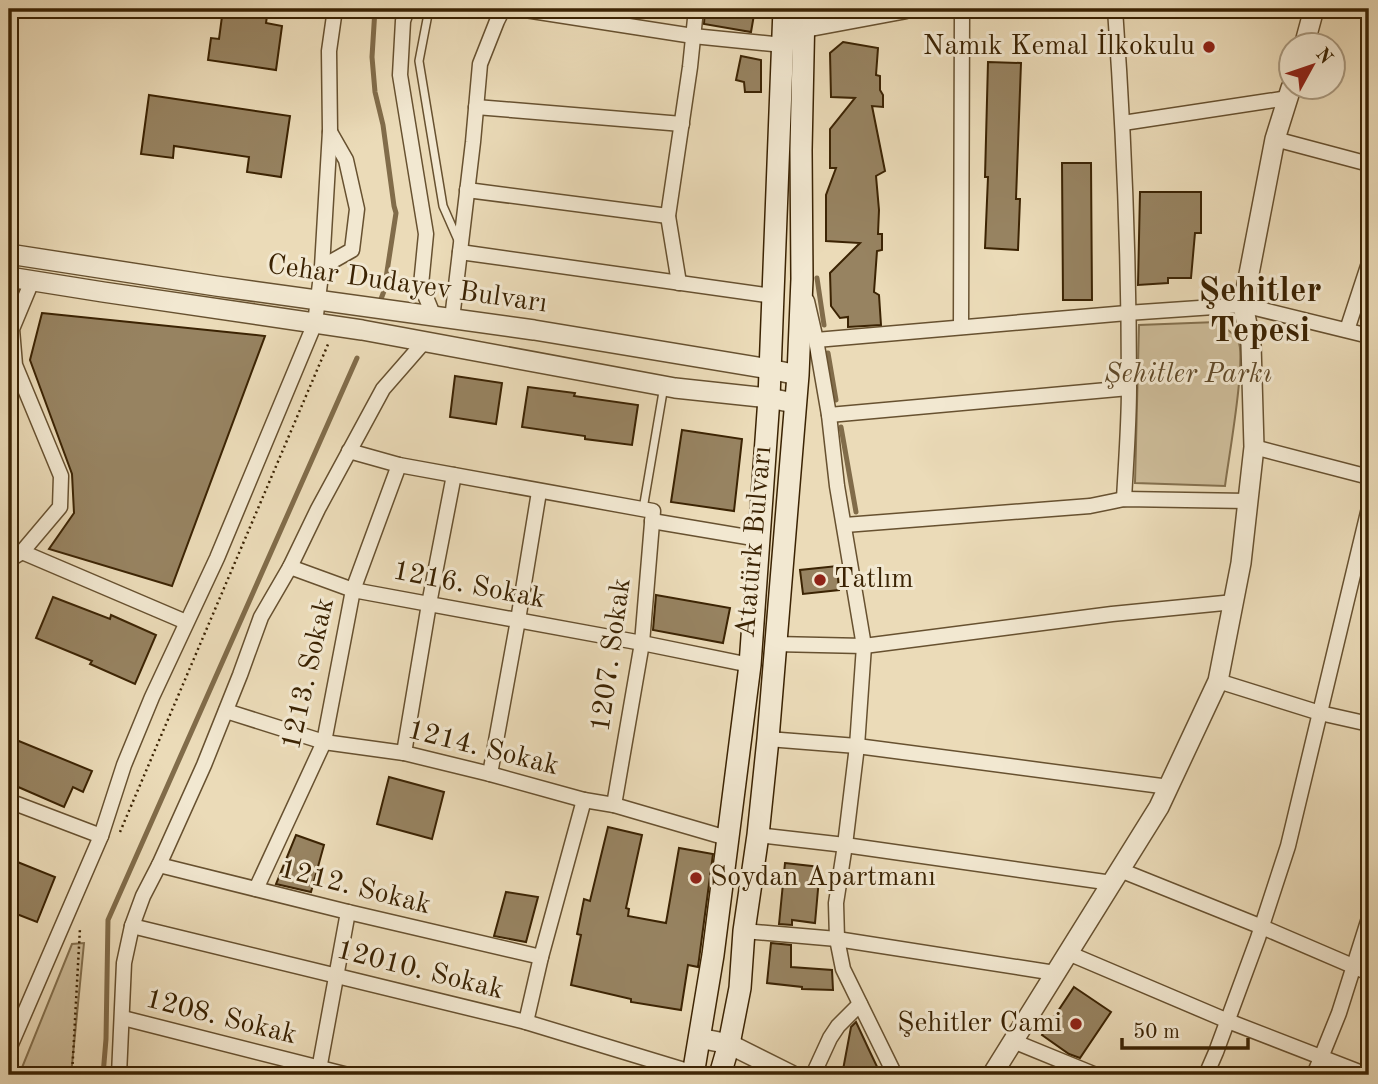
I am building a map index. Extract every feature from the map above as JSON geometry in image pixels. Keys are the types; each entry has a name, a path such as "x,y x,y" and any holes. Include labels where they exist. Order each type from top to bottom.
{"main road":[{"name":"Atatürk Bulvarı","path":"693,1074 713,955 750,665 769,398 784,9"},
{"name":"Atatürk Bulvarı","path":"720,1075 740,988 744,932 758,835 797,375 802,279 803,18"}],"street":[{"path":"9,1049 101,836 124,765 152,697 217,558 315,324 322,267 330,131 329,51 335,9"},
{"path":"407,9 403,21 400,75 426,234 421,285 443,318"},
{"path":"443,318 460,250 480,64 503,9"},
{"path":"519,9 693,36 783,45"},
{"path":"680,283 668,216 695,9"},
{"path":"803,18 904,9"},
{"path":"961,327 962,9"},
{"path":"1115,9 1123,123 1129,388 1124,499"},
{"path":"1308,32 1314,9"},
{"path":"1123,123 1276,96"},
{"path":"992,1075 1160,807 1218,681 1241,564 1254,447 1251,344 1243,304 1275,139 1287,102"},
{"path":"476,107 681,124"},
{"path":"322,267 352,250 357,209 346,160 330,131"},
{"path":"1275,139 1369,164"},
{"path":"467,190 668,216"},
{"path":"460,250 773,296"},
{"name":"Cehar Dudayev Bulvarı","path":"9,254 318,301 534,330 797,375"},
{"path":"1347,330 1369,263"},
{"name":"Cehar Dudayev Bulvarı","path":"9,276 424,342 664,386 794,403"},
{"path":"802,279 829,415 837,486 864,646 857,746 836,903 837,939 843,969 895,1075"},
{"path":"9,560 22,552 60,507 61,477 15,365 12,329 32,281"},
{"path":"816,340 1243,304 1369,336"},
{"path":"119,1075 124,963 132,926 143,896 204,765 261,617 383,389 424,342"},
{"path":"829,415 1129,388"},
{"path":"1254,447 1369,477"},
{"path":"349,451 400,465 650,514 759,539"},
{"name":"1213. Sokak","path":"256,889 324,742 353,590 400,465"},
{"path":"404,753 454,475"},
{"path":"490,774 538,492"},
{"path":"845,525 1090,506 1124,499 1248,501"},
{"path":"1206,1075 1262,927 1287,846 1369,508"},
{"name":"1207. Sokak","path":"614,805 642,643 650,514"},
{"path":"22,552 186,622"},
{"name":"1216. Sokak","path":"290,567 353,590 750,665"},
{"path":"775,645 864,646 1112,614 1234,602"},
{"path":"1218,681 1320,713 1369,724"},
{"name":"1214. Sokak","path":"226,711 324,742 404,753 584,800 614,805 727,838"},
{"path":"768,739 857,746 1169,787"},
{"path":"526,1022 584,800"},
{"path":"9,801 101,836"},
{"path":"758,835 1116,876 1262,927 1369,973"},
{"name":"1212. Sokak","path":"159,865 541,957"},
{"path":"318,1071 348,912"},
{"path":"1314,1075 1339,1013 1369,918"},
{"name":"12010. Sokak","path":"132,926 526,1022 693,1074"},
{"path":"744,932 837,939 1055,973"},
{"path":"1068,953 1228,1021 1367,1075"},
{"path":"814,1075 830,1038 860,1004"},
{"name":"1208. Sokak","path":"122,1018 318,1071 348,1075"},
{"path":"699,1038 729,1044 791,1075"},
{"path":"1013,1041 1096,1075"}],"lane":[{"path":"429,9 419,61 443,206 460,250"},
{"path":"650,514 664,386"}],"path":[{"path":"120,831 329,342"},
{"path":"72,1075 79,929"}],"green space":[{"name":"Şehitler Parkı","path":"1217,322 1236,337 1240,350 1239,387 1225,486 1135,483 1139,325"},
{"path":"84,943 71,1075 19,1075 72,944"}],"building":[{"path":"223,9 268,9 266,23 282,26 276,70 208,60 211,38 219,39"},
{"path":"705,9 755,9 751,32 704,24"},
{"path":"843,42 878,48 876,75 880,76 883,107 872,106 885,171 876,176 878,234 882,234 882,250 877,251 874,292 879,295 881,325 848,327 848,317 840,318 831,306 830,273 860,243 826,241 826,195 836,168 830,168 830,129 855,98 831,97 830,53"},
{"path":"741,56 761,60 761,92 745,92 744,82 736,80"},
{"path":"988,62 1021,63 1016,199 1020,199 1018,250 985,248"},
{"path":"149,95 290,116 281,177 247,172 249,157 174,146 173,158 141,154"},
{"path":"1062,163 1091,163 1092,300 1063,300"},
{"path":"1140,192 1201,192 1201,233 1195,233 1191,278 1168,278 1168,283 1138,285"},
{"path":"42,313 265,336 172,586 49,549 74,513 72,474 30,360"},
{"path":"455,376 502,383 496,424 450,417"},
{"path":"528,387 638,405 632,445 522,427"},
{"path":"682,430 742,439 734,511 671,502"},
{"name":"Tatlım","path":"837,566 839,590 803,594 800,570"},
{"path":"656,595 730,608 723,643 653,630"},
{"path":"53,597 110,619 111,615 156,635 135,684 90,664 92,661 36,638"},
{"path":"9,737 92,771 83,792 73,787 64,807 9,783"},
{"path":"389,777 444,792 432,839 377,824"},
{"path":"608,827 642,835 626,908 629,909 628,916 666,923 679,848 713,854 698,967 688,965 681,1010 631,1002 631,999 571,985 581,935 577,934 584,899 590,901"},
{"path":"296,835 324,845 311,892 276,884"},
{"path":"15,861 55,877 37,922 9,911 9,877"},
{"path":"785,863 820,867 815,923 792,920 792,925 779,924"},
{"path":"506,892 538,897 526,942 494,936"},
{"path":"771,943 791,945 791,967 832,970 833,990 802,989 767,983"},
{"name":"Şehitler Cami","path":"1074,987 1111,1012 1080,1058 1069,1054 1042,1035"},
{"path":"856,1022 881,1075 842,1075 851,1027"}],"waterway":[{"path":"375,9 372,57 375,92 383,125 396,213 381,299"},
{"path":"817,278 824,325"},
{"path":"828,353 836,400"},
{"path":"103,1075 108,920 357,358"},
{"path":"841,427 856,512"}],"place":[{"name":"Namık Kemal İlkokulu","path":"1209,47"},
{"name":"Tatlım","path":"820,580"},
{"name":"Soydan Apartmanı","path":"696,878"},
{"name":"Şehitler Cami","path":"1076,1024"}],"district":[{"name":"Şehitler Tepesi","path":"1260,311"}]}
